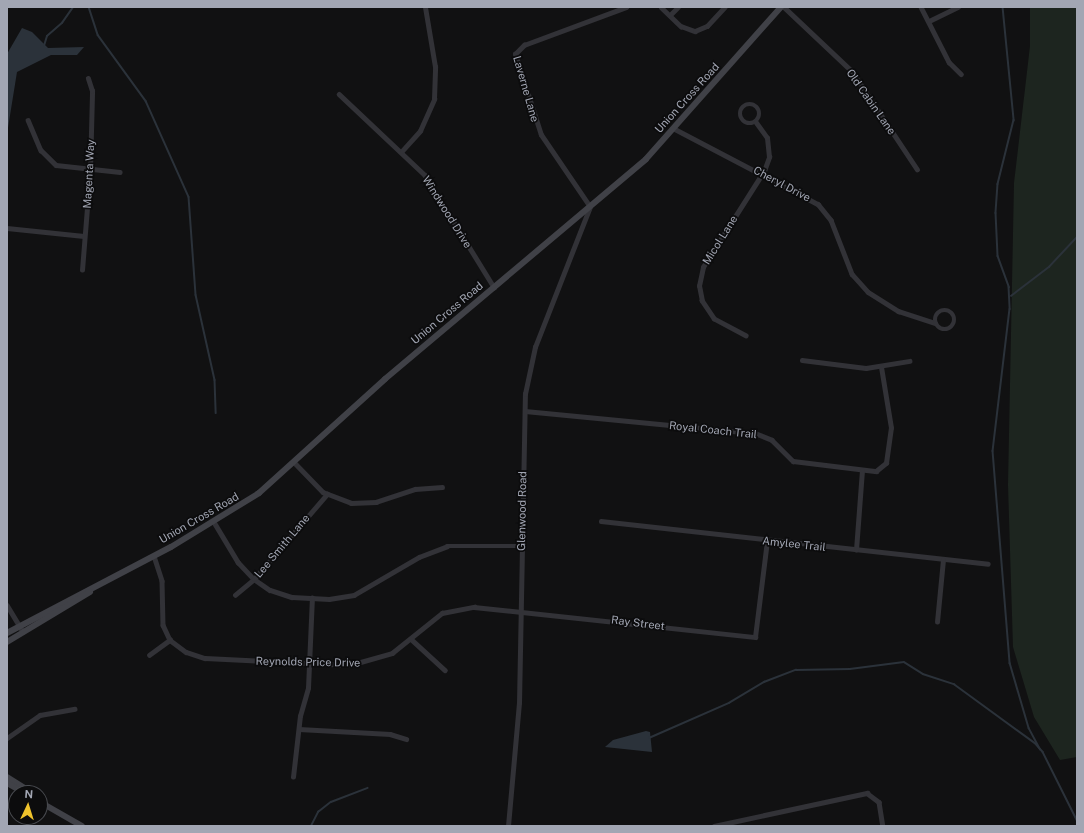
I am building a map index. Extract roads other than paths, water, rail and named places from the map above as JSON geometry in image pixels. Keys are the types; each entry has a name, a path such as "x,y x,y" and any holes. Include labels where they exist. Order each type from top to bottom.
{"main road":[{"name":"Union Cross Road","path":"7,642 91,591 214,522 258,493 494,287 646,159 781,7"},
{"name":"Union Cross Road","path":"7,633 91,591"},
{"path":"7,777 20,785"},
{"path":"48,804 67,817"},
{"path":"48,806 82,826"}],"street":[{"path":"402,152 420,131 434,99 435,67 425,7"},
{"name":"Laverne Lane","path":"590,207 541,135 515,54 524,45 626,7"},
{"path":"661,7 688,30 695,31 707,26 725,7"},
{"path":"670,15 678,7"},
{"name":"Old Cabin Lane","path":"784,7 852,71 917,169"},
{"path":"922,7 949,62 961,74"},
{"path":"929,21 958,7"},
{"name":"Magenta Way","path":"82,270 90,170 92,90 88,79"},
{"name":"Windwood Drive","path":"339,94 402,152 434,188 494,287"},
{"path":"744,105 757,107 760,117 756,122 750,124 741,120 739,114 744,105"},
{"path":"28,120 47,159 56,165 90,170 120,172"},
{"name":"Micol Lane","path":"746,336 725,327 710,315 702,301 700,278 703,267 762,174 768,147 764,131 756,122"},
{"name":"Cheryl Drive","path":"673,128 818,204 831,220 852,274 868,292 898,310 935,323"},
{"name":"Glenwood Road","path":"508,826 519,703 521,546 525,411 535,347 590,207"},
{"path":"7,228 84,236"},
{"path":"942,310 952,313 955,319 948,330 941,330 935,323 937,313 942,310"},
{"path":"802,360 881,367 909,362"},
{"name":"Royal Coach Trail","path":"525,411 755,433 772,440 793,461 862,470 882,470 888,451 890,416 881,367"},
{"path":"294,462 326,494 345,502 364,504 415,489 442,487"},
{"path":"856,550 862,470"},
{"name":"Lee Smith Lane","path":"235,595 254,579 326,494"},
{"name":"Amylee Trail","path":"601,521 767,541 988,564"},
{"path":"214,522 238,562 254,579 277,594 312,598 337,599 363,591 419,557 446,546 521,546"},
{"name":"Ray Street","path":"520,609 755,636 767,541"},
{"path":"149,655 170,640 162,618 162,581 154,556"},
{"path":"937,622 943,560"},
{"path":"293,777 299,729 308,688 312,598"},
{"path":"7,605 24,632"},
{"name":"Reynolds Price Drive","path":"170,640 186,652 205,658 361,665 392,653 411,639 429,621 451,611 474,606 520,609"},
{"path":"411,639 445,670"},
{"path":"7,738 40,715 74,709"},
{"path":"299,729 390,734 406,739"},
{"path":"714,826 867,793 879,802 883,826"}],"waterway":[{"path":"44,46 47,36 62,23 73,7"},
{"path":"89,7 98,35 146,101 189,197 196,295 215,380 216,413"},
{"path":"1003,7 1014,120 998,184 996,213 998,256 1009,287 1010,309 993,451 1010,663 1029,728 1040,749"},
{"path":"1011,296 1049,267 1077,237"},
{"path":"649,738 729,703 764,682 796,670 850,669 904,662 923,674 954,684 1035,743 1043,752 1077,820"},
{"path":"311,826 318,812 331,802 367,788"}]}
